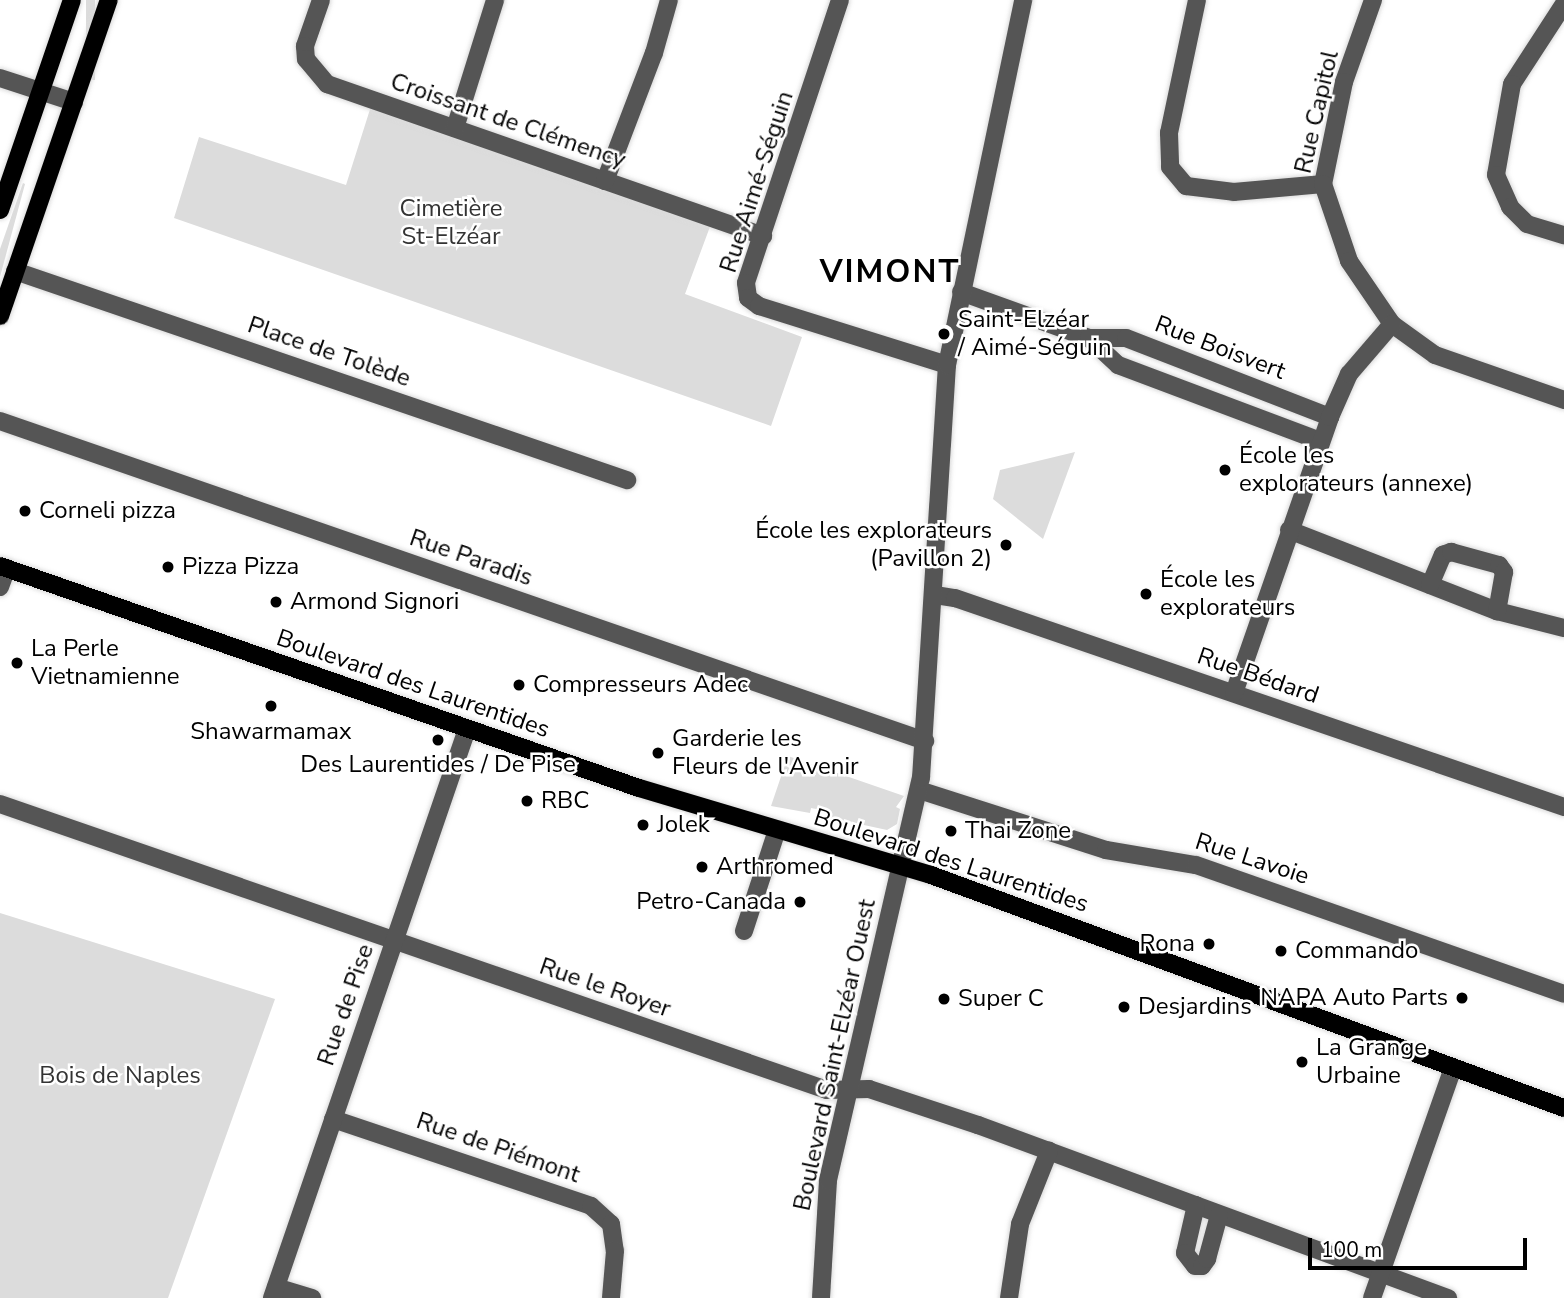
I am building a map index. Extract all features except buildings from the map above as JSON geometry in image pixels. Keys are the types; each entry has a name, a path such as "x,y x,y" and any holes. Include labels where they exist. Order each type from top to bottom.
{"main road":[{"path":"0,210 72,0"},
{"path":"0,316 109,0"},
{"name":"Boulevard des Laurentides","path":"3,567 467,729 777,830 902,865 1564,1108"}],"street":[{"name":"Croissant de Clémency","path":"321,0 305,46 306,59 327,84 763,236"},
{"path":"455,128 495,0"},
{"path":"606,181 654,53 669,0"},
{"name":"Rue Aimé-Séguin","path":"840,0 747,283 748,298 759,306 947,365"},
{"name":"Boulevard Saint-Elzéar Ouest","path":"821,1298 828,1180 919,790 935,595 947,365 1023,0"},
{"path":"1197,0 1169,133 1170,167 1186,186 1234,192 1323,184"},
{"name":"Rue Capitol","path":"1373,0 1344,82 1323,184 1349,261 1392,324 1435,355 1467,370 1564,400"},
{"path":"1564,4 1512,84 1496,175 1510,207 1527,224 1564,235"},
{"path":"0,78 74,102"},
{"name":"Place de Tolède","path":"15,271 627,480"},
{"name":"Rue Boisvert","path":"961,292 1089,338 1126,338 1330,417"},
{"path":"1234,693 1320,440 1349,374 1392,324"},
{"name":"Rue Boisvert","path":"1089,338 1118,365 1320,440"},
{"name":"Rue Paradis","path":"0,421 925,741"},
{"path":"1289,530 1497,611 1564,628"},
{"path":"1430,585 1443,555 1451,552 1499,565 1504,572 1497,611"},
{"path":"0,587 3,567"},
{"name":"Rue Bédard","path":"935,595 1234,693 1564,807"},
{"name":"Rue de Pise","path":"274,1292 467,729"},
{"name":"Rue Lavoie","path":"919,790 1106,850 1196,865 1564,993"},
{"name":"Rue le Royer","path":"0,804 827,1090 869,1089 1049,1151 1379,1275 1448,1298"},
{"path":"744,931 777,830"},
{"path":"1372,1298 1453,1068"},
{"name":"Rue de Piémont","path":"333,1119 591,1206 611,1224 615,1251 611,1298"},
{"path":"1009,1298 1020,1224 1049,1151"},
{"path":"1196,1205 1185,1252 1195,1266 1202,1266 1207,1259 1219,1215"},
{"path":"274,1292 312,1298"}],"green space":[{"path":"86,0 95,0 95,80 86,80"},
{"name":"Cimetière St-Elzéar","path":"372,103 711,224 685,294 802,337 771,426 174,218 199,137 346,185"},
{"path":"23,183 25,184 0,277 0,249"},
{"path":"1075,452 1043,539 993,499 1000,470"},
{"path":"788,756 904,796 896,807 900,809 897,824 887,830 827,817 827,811 811,808 810,813 771,806"},
{"name":"Bois de Naples","path":"0,913 275,999 168,1298 0,1298"}],"place":[{"name":"Saint-Elzéar / Aimé-Séguin","path":"944,334"},
{"name":"École les explorateurs (annexe)","path":"1225,470"},
{"name":"Corneli pizza","path":"25,511"},
{"name":"École les explorateurs (Pavillon 2)","path":"1006,545"},
{"name":"Pizza Pizza","path":"168,567"},
{"name":"École les explorateurs","path":"1146,594"},
{"name":"Armond Signori","path":"276,602"},
{"name":"La Perle Vietnamienne","path":"17,663"},
{"name":"Compresseurs Adec","path":"519,685"},
{"name":"Shawarmamax","path":"271,706"},
{"name":"Des Laurentides / De Pise","path":"438,740"},
{"name":"Garderie les Fleurs de l'Avenir","path":"658,753"},
{"name":"RBC","path":"527,801"},
{"name":"Jolek","path":"643,825"},
{"name":"Thai Zone","path":"951,831"},
{"name":"Arthromed","path":"702,867"},
{"name":"Petro-Canada","path":"800,902"},
{"name":"Rona","path":"1209,944"},
{"name":"Commando","path":"1281,951"},
{"name":"NAPA Auto Parts","path":"1462,998"},
{"name":"Super C","path":"944,999"},
{"name":"Desjardins","path":"1124,1007"},
{"name":"La Grange Urbaine","path":"1302,1062"}],"district":[{"name":"VIMONT","path":"890,272"}]}
